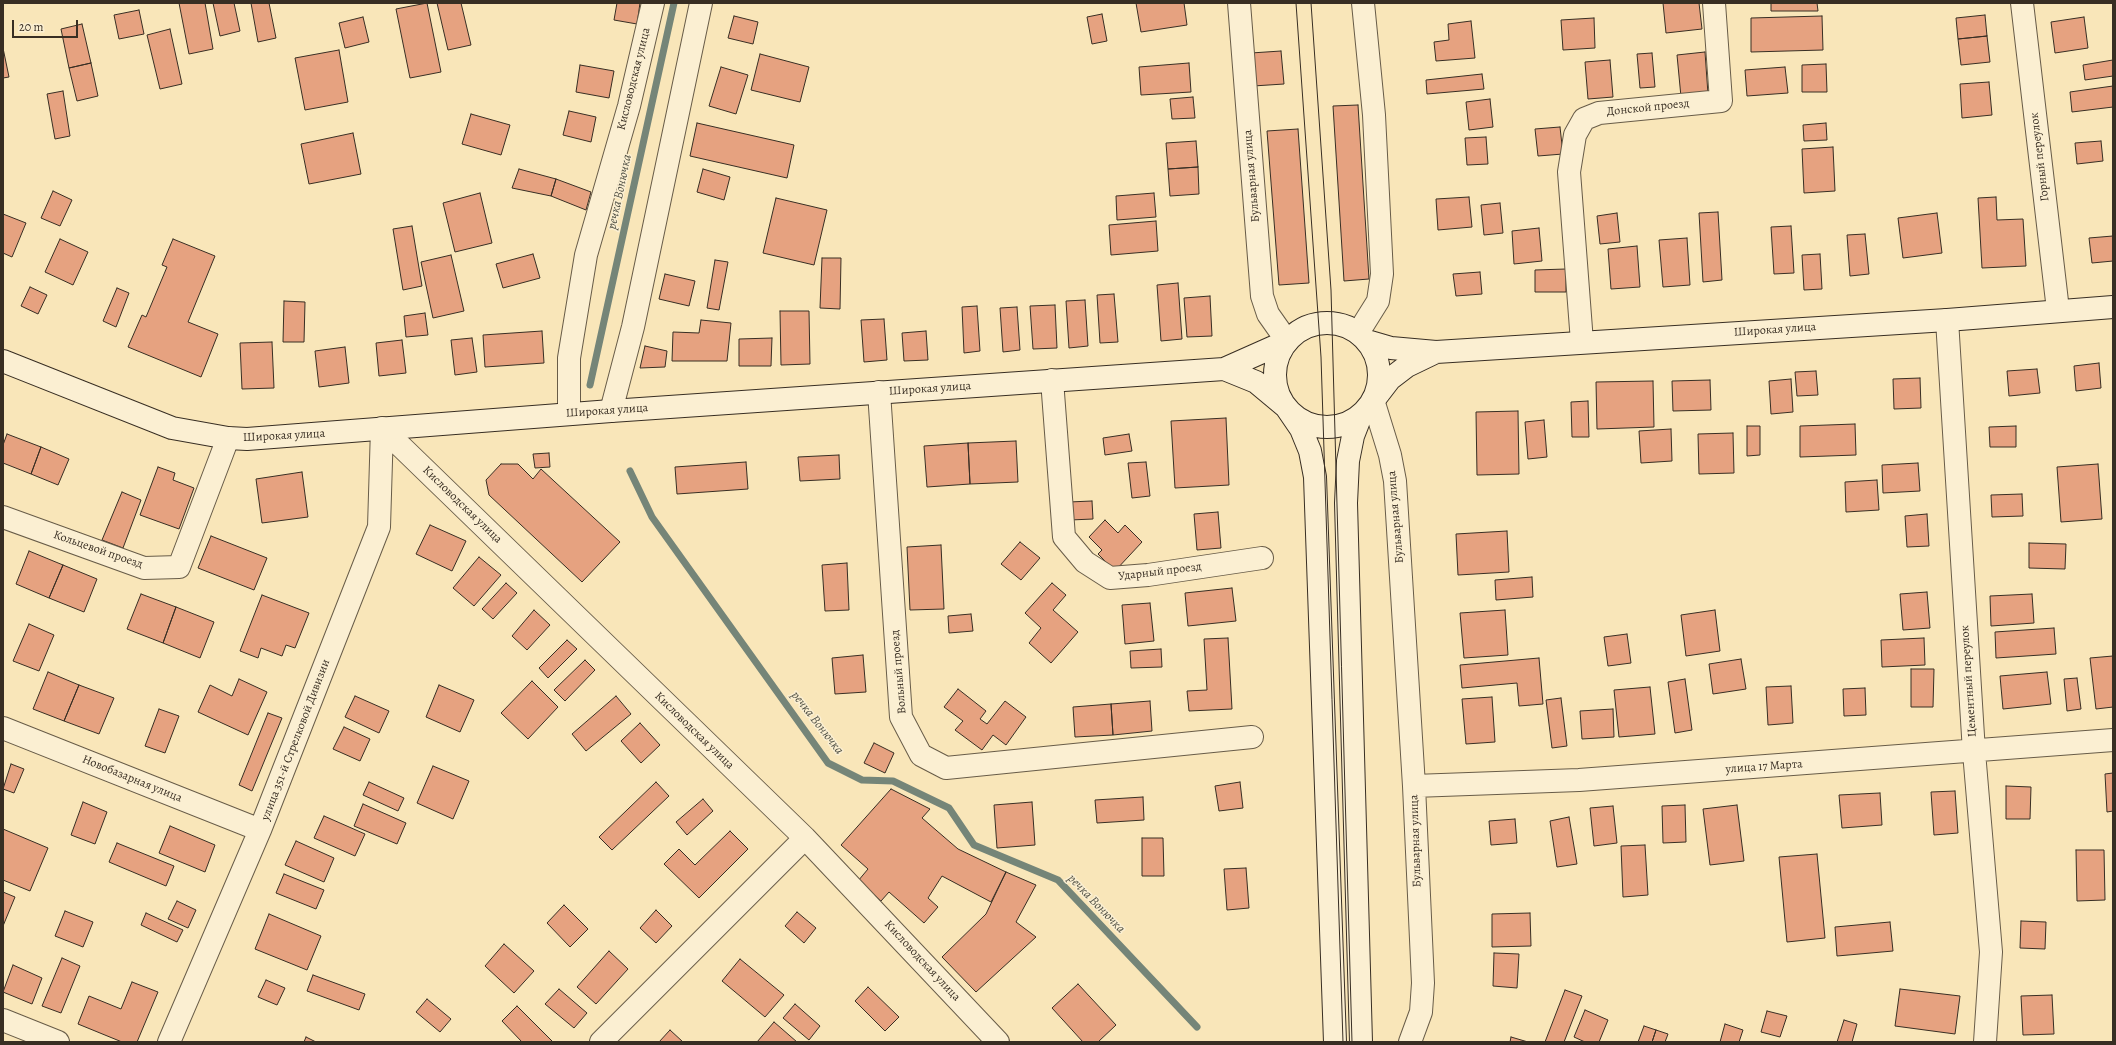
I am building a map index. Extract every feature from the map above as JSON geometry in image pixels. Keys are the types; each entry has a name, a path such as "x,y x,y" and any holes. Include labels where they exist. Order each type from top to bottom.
{"street":[{"name":"Кисловодская улица","path":"569,414 569,358 586,255 629,106 653,3"},
{"path":"611,411 635,319 701,3"},
{"name":"Бульварная улица","path":"1239,3 1262,296 1268,314 1288,341"},
{"path":"1362,337 1378,301 1382,274 1374,115 1363,3"},
{"name":"Донской проезд","path":"1582,342 1569,172 1575,135 1584,119 1599,113 1721,101 1714,3"},
{"name":"Горный переулок","path":"2022,3 2058,310"},
{"name":"Широкая улица","path":"1362,337 1391,348 1436,352 1947,320 2058,310 2113,307"},
{"name":"Цементный переулок","path":"1947,320 1974,752 1991,952 1985,1042"},
{"path":"1335,1042 1315,477 1310,450 1279,395 1275,381 1276,367 1280,353 1288,341 1299,331 1319,324 1329,323 1344,326 1362,337 1375,354 1379,370 1378,385 1373,400 1360,418 1353,436 1348,461 1346,503 1361,1042"},
{"name":"Широкая улица","path":"3,361 172,428 247,440 569,414 1224,369 1288,341"},
{"name":"Широкая улица","path":"1373,400 1390,379 1407,366 1436,352"},
{"name":"Широкая улица","path":"1224,369 1256,382 1286,407"},
{"name":"Ударный проезд","path":"1052,380 1064,537 1085,562 1110,578 1262,558"},
{"name":"Вольный проезд","path":"879,392 901,717 921,755 946,768 1252,737"},
{"path":"1286,407 1299,419 1309,423 1331,427 1353,420 1362,414 1373,400"},
{"name":"Бульварная улица","path":"1373,400 1390,455 1395,481 1414,786 1423,983 1421,1012 1410,1042"},
{"name":"Кисловодская улица","path":"382,428 805,838 998,1042"},
{"name":"улица 351-й Стрелковой Дивизии","path":"169,1042 260,830 379,527 382,428"},
{"name":"Кольцевой проезд","path":"3,516 144,568 179,567 228,438"},
{"name":"Новобазарная улица","path":"3,728 260,830"},
{"name":"улица 17 Марта","path":"1414,786 1579,780 1974,752 2113,740"},
{"path":"601,1042 805,838"},
{"path":"3,1020 58,1042"}],"building":[{"path":"179,3 205,3 213,49 189,54"},
{"path":"213,3 234,3 240,31 220,36"},
{"path":"251,3 269,3 276,38 258,42"},
{"path":"427,3 441,72 410,78 396,9"},
{"path":"437,3 461,3 471,45 448,50"},
{"path":"617,3 640,3 637,24 614,20"},
{"path":"1136,3 1184,3 1187,25 1141,32"},
{"path":"1663,3 1699,3 1702,29 1666,33"},
{"path":"1771,3 1817,3 1818,11 1771,11"},
{"path":"139,10 144,34 119,39 114,15"},
{"path":"1102,14 1107,41 1092,44 1087,17"},
{"path":"1985,15 1987,36 1958,39 1956,18"},
{"path":"734,16 758,22 753,44 728,38"},
{"path":"1822,16 1823,50 1751,52 1751,18"},
{"path":"363,17 369,42 345,48 339,23"},
{"path":"2084,17 2088,48 2055,53 2051,22"},
{"path":"1594,18 1595,48 1563,50 1561,20"},
{"path":"1471,21 1475,58 1436,61 1434,42 1449,40 1448,24"},
{"path":"82,24 91,63 69,68 61,29"},
{"path":"170,29 182,84 160,89 147,35"},
{"path":"1987,36 1990,62 1961,65 1958,39"},
{"path":"3,48 9,77 3,78"},
{"path":"339,50 348,102 305,110 295,58"},
{"path":"1281,51 1284,84 1253,86 1251,53"},
{"path":"1705,52 1708,94 1681,97 1677,55"},
{"path":"1652,53 1655,87 1640,88 1637,54"},
{"path":"760,54 809,67 800,102 751,90"},
{"path":"1610,60 1613,97 1588,99 1585,62"},
{"path":"2113,60 2113,76 2085,80 2083,65"},
{"path":"91,63 98,96 77,101 69,68"},
{"path":"1189,63 1191,92 1141,95 1139,67"},
{"path":"1826,64 1827,92 1802,92 1802,65"},
{"path":"580,65 614,71 609,98 576,92"},
{"path":"721,67 748,75 736,114 709,106"},
{"path":"1785,67 1788,93 1747,96 1745,70"},
{"path":"1482,74 1484,89 1427,94 1426,80"},
{"path":"1989,82 1992,115 1962,118 1960,84"},
{"path":"2113,86 2113,107 2072,112 2070,92"},
{"path":"63,91 70,136 55,139 47,94"},
{"path":"1193,97 1195,118 1172,119 1170,99"},
{"path":"1490,99 1493,127 1469,130 1466,102"},
{"path":"1358,105 1369,279 1344,281 1333,106"},
{"path":"569,111 596,117 591,142 563,135"},
{"path":"471,114 510,125 501,155 462,144"},
{"path":"697,123 794,145 787,178 690,156"},
{"path":"1826,123 1827,140 1804,141 1803,125"},
{"path":"1560,127 1563,154 1538,156 1535,129"},
{"path":"1298,129 1309,283 1279,285 1267,131"},
{"path":"353,133 361,174 309,184 301,144"},
{"path":"1486,137 1488,164 1467,165 1465,138"},
{"path":"1196,141 1198,167 1168,169 1166,143"},
{"path":"2101,141 2103,161 2077,164 2075,143"},
{"path":"1833,147 1835,191 1804,193 1802,149"},
{"path":"1198,167 1199,194 1170,196 1168,169"},
{"path":"519,169 556,179 551,196 512,188"},
{"path":"703,169 730,177 724,200 697,192"},
{"path":"556,179 591,192 586,210 551,196"},
{"path":"53,191 72,200 60,226 41,218"},
{"path":"480,193 492,243 455,252 443,203"},
{"path":"1154,193 1156,217 1117,220 1116,196"},
{"path":"1469,197 1472,227 1438,230 1436,199"},
{"path":"1996,197 1997,220 2023,219 2026,266 1982,268 1978,198"},
{"path":"776,198 827,210 814,265 763,253"},
{"path":"1500,203 1503,233 1484,235 1481,205"},
{"path":"1718,212 1722,280 1703,282 1699,213"},
{"path":"1617,213 1620,242 1600,244 1597,216"},
{"path":"1937,213 1942,253 1903,258 1898,218"},
{"path":"3,214 26,223 12,257 3,253"},
{"path":"1156,221 1158,251 1111,255 1109,225"},
{"path":"412,226 422,286 403,290 393,229"},
{"path":"1791,226 1794,273 1774,274 1771,227"},
{"path":"1539,228 1542,261 1514,264 1512,231"},
{"path":"1865,234 1869,274 1850,276 1847,235"},
{"path":"2113,236 2113,261 2092,263 2089,238"},
{"path":"1687,238 1690,285 1663,287 1659,240"},
{"path":"60,239 88,252 73,285 45,272"},
{"path":"173,239 215,256 188,322 218,334 201,377 128,347 142,315 146,317 167,267 162,265"},
{"path":"1637,246 1640,287 1611,289 1608,249"},
{"path":"533,254 540,278 503,288 496,264"},
{"path":"1820,254 1822,289 1804,290 1802,255"},
{"path":"451,255 464,311 433,318 421,262"},
{"path":"822,258 841,258 840,309 820,308"},
{"path":"715,260 728,262 719,310 707,308"},
{"path":"1566,269 1566,292 1535,292 1535,270"},
{"path":"1480,272 1482,294 1456,296 1453,274"},
{"path":"665,274 695,281 689,306 659,299"},
{"path":"1178,283 1182,339 1161,341 1157,285"},
{"path":"30,287 47,295 38,314 21,306"},
{"path":"117,288 129,293 116,327 103,321"},
{"path":"1114,294 1118,342 1100,343 1097,295"},
{"path":"1210,296 1212,336 1187,337 1184,298"},
{"path":"1085,300 1088,346 1069,348 1066,301"},
{"path":"284,301 305,302 304,342 283,342"},
{"path":"1055,305 1057,348 1033,349 1030,306"},
{"path":"977,306 980,351 964,353 962,307"},
{"path":"1017,307 1020,350 1003,352 1000,308"},
{"path":"780,311 809,311 810,364 781,365"},
{"path":"425,313 428,335 406,337 404,316"},
{"path":"884,319 887,360 864,362 861,320"},
{"path":"701,320 731,323 727,361 672,361 673,332 699,333"},
{"path":"542,331 544,363 485,367 483,335"},
{"path":"926,331 928,360 904,361 902,333"},
{"path":"472,338 477,372 455,375 451,340"},
{"path":"772,338 771,366 739,366 739,339"},
{"path":"402,340 406,373 379,376 376,343"},
{"path":"272,342 274,388 242,389 240,343"},
{"path":"645,346 667,351 665,367 640,368"},
{"path":"345,347 349,383 319,387 315,351"},
{"path":"2099,363 2101,388 2076,391 2074,366"},
{"path":"2037,369 2040,393 2009,396 2007,371"},
{"path":"1816,371 1818,395 1797,396 1795,372"},
{"path":"1920,378 1921,408 1894,409 1893,379"},
{"path":"1791,379 1793,412 1771,414 1769,381"},
{"path":"1710,380 1711,410 1673,411 1672,381"},
{"path":"1653,381 1654,427 1597,429 1596,382"},
{"path":"1588,401 1589,437 1572,437 1571,402"},
{"path":"1518,411 1519,474 1477,475 1476,412"},
{"path":"1226,418 1229,485 1175,488 1171,421"},
{"path":"1544,420 1547,457 1528,459 1525,422"},
{"path":"1855,424 1856,455 1800,457 1800,426"},
{"path":"1747,426 1760,426 1760,455 1747,456"},
{"path":"2016,426 2016,447 1990,447 1989,427"},
{"path":"1671,429 1672,461 1641,463 1639,431"},
{"path":"1733,433 1734,473 1699,474 1698,434"},
{"path":"7,434 41,447 31,474 3,463 3,445"},
{"path":"1129,434 1132,451 1105,455 1103,438"},
{"path":"1016,441 1018,482 970,484 968,443"},
{"path":"968,443 970,484 927,487 924,446"},
{"path":"41,447 69,459 58,485 31,474"},
{"path":"549,453 550,467 535,468 533,454"},
{"path":"839,455 840,479 800,481 798,457"},
{"path":"746,462 748,489 677,494 675,467"},
{"path":"1146,462 1150,496 1132,498 1128,463"},
{"path":"1918,463 1920,491 1883,493 1882,465"},
{"path":"501,464 518,464 533,479 541,469 620,542 582,582 489,495 486,480"},
{"path":"2098,464 2102,519 2061,522 2057,467"},
{"path":"158,467 175,473 173,480 194,488 179,529 140,515"},
{"path":"302,472 308,517 262,523 256,479"},
{"path":"1877,480 1879,510 1846,512 1845,482"},
{"path":"122,492 141,500 123,548 102,540"},
{"path":"2022,494 2023,516 1992,517 1991,495"},
{"path":"1092,501 1093,519 1070,520 1069,502"},
{"path":"1218,512 1221,548 1197,550 1194,514"},
{"path":"1927,514 1929,546 1907,547 1905,516"},
{"path":"1105,520 1118,533 1125,525 1142,542 1115,571 1098,554 1102,550 1089,537"},
{"path":"430,525 466,541 452,571 416,554"},
{"path":"1507,531 1509,572 1458,575 1456,534"},
{"path":"211,536 267,558 254,590 198,568"},
{"path":"1020,542 1040,558 1021,580 1001,564"},
{"path":"2029,543 2066,544 2065,569 2029,568"},
{"path":"941,545 944,609 910,610 907,547"},
{"path":"29,551 63,565 49,598 16,584"},
{"path":"479,557 501,575 474,606 453,588"},
{"path":"847,563 849,610 825,611 822,565"},
{"path":"63,565 97,579 84,612 49,598"},
{"path":"1532,577 1533,597 1496,600 1495,580"},
{"path":"506,583 517,593 493,619 482,609"},
{"path":"1052,583 1066,595 1053,610 1078,632 1051,663 1029,643 1041,628 1025,613"},
{"path":"1232,588 1236,621 1188,626 1185,593"},
{"path":"1927,592 1930,628 1903,630 1900,594"},
{"path":"141,594 176,607 163,643 127,629"},
{"path":"2032,594 2034,623 1991,626 1990,596"},
{"path":"262,595 309,613 295,648 286,645 282,656 261,648 258,658 240,651"},
{"path":"1150,603 1154,641 1125,644 1122,605"},
{"path":"176,607 214,622 200,658 163,643"},
{"path":"534,610 550,625 527,650 512,636"},
{"path":"1505,610 1508,655 1464,658 1460,613"},
{"path":"1715,610 1720,651 1686,656 1681,615"},
{"path":"971,614 973,631 949,633 948,616"},
{"path":"29,624 54,635 39,671 13,661"},
{"path":"2054,628 2056,654 1996,658 1995,632"},
{"path":"1627,634 1631,663 1608,666 1604,637"},
{"path":"1228,638 1232,709 1189,711 1187,691 1207,690 1204,639"},
{"path":"1924,638 1925,665 1882,667 1881,640"},
{"path":"567,640 577,649 548,678 539,668"},
{"path":"1161,649 1162,667 1131,668 1130,651"},
{"path":"863,655 866,692 835,694 832,658"},
{"path":"2113,656 2113,707 2096,709 2090,658"},
{"path":"1539,658 1543,704 1519,706 1517,683 1462,688 1460,665"},
{"path":"1741,659 1746,689 1713,694 1709,664"},
{"path":"585,660 595,670 565,701 554,690"},
{"path":"1911,669 1934,669 1933,707 1911,707"},
{"path":"48,672 79,685 64,721 33,709"},
{"path":"2047,672 2051,704 2003,709 2000,676"},
{"path":"2077,678 2081,709 2067,711 2064,679"},
{"path":"239,679 267,692 248,735 198,712 210,685 232,696"},
{"path":"1685,679 1692,730 1675,733 1668,682"},
{"path":"532,681 558,707 528,739 501,713"},
{"path":"79,685 114,698 99,734 64,721"},
{"path":"439,685 474,700 460,732 426,717"},
{"path":"1791,686 1793,723 1768,725 1766,687"},
{"path":"1650,687 1655,734 1619,737 1614,690"},
{"path":"1865,688 1866,715 1844,716 1843,689"},
{"path":"958,689 986,711 980,719 987,724 1005,701 1026,717 1006,745 993,735 982,750 955,730 963,721 944,707"},
{"path":"355,696 389,711 379,733 345,717"},
{"path":"616,696 631,714 586,751 572,734"},
{"path":"1492,697 1495,742 1466,744 1462,699"},
{"path":"1561,698 1567,746 1552,748 1546,700"},
{"path":"1150,701 1152,731 1113,735 1111,704"},
{"path":"1111,704 1113,735 1075,737 1073,707"},
{"path":"159,709 179,716 165,753 145,746"},
{"path":"1613,709 1614,737 1582,739 1580,711"},
{"path":"268,713 282,718 252,791 239,785"},
{"path":"640,723 660,745 641,763 621,741"},
{"path":"344,727 370,739 360,761 333,749"},
{"path":"874,743 894,753 885,773 864,763"},
{"path":"11,764 24,769 14,793 3,789"},
{"path":"433,766 469,781 453,819 417,803"},
{"path":"2113,773 2113,811 2107,812 2105,774"},
{"path":"369,782 404,798 398,811 363,795"},
{"path":"656,782 669,796 612,850 599,837"},
{"path":"1240,782 1243,808 1219,811 1215,786"},
{"path":"2006,786 2031,787 2030,819 2006,819"},
{"path":"891,789 930,809 922,818 958,849 1006,872 991,902 942,876 928,898 938,907 924,923 889,892 881,901 858,881 868,869 841,845"},
{"path":"1955,791 1958,833 1934,835 1931,792"},
{"path":"1880,793 1882,825 1842,828 1839,795"},
{"path":"1143,797 1144,820 1097,823 1095,800"},
{"path":"703,799 713,811 687,835 676,822"},
{"path":"83,802 107,812 95,844 71,835"},
{"path":"1032,802 1035,845 997,848 994,805"},
{"path":"363,804 406,823 397,844 354,826"},
{"path":"1685,805 1686,842 1663,843 1662,806"},
{"path":"1737,805 1744,861 1710,865 1703,809"},
{"path":"1613,806 1617,843 1594,846 1590,808"},
{"path":"324,816 365,834 355,856 314,838"},
{"path":"1569,817 1577,864 1557,867 1550,821"},
{"path":"1515,819 1517,843 1491,845 1489,821"},
{"path":"170,826 215,845 205,872 159,853"},
{"path":"3,829 48,848 30,891 3,880"},
{"path":"730,831 748,849 699,898 664,864 679,849 695,865"},
{"path":"1142,838 1163,838 1164,876 1142,876"},
{"path":"296,841 334,858 324,882 285,865"},
{"path":"117,843 174,866 166,886 109,862"},
{"path":"1645,845 1648,895 1623,897 1621,846"},
{"path":"2076,850 2104,850 2105,900 2077,901"},
{"path":"1817,854 1825,938 1787,942 1779,857"},
{"path":"1246,868 1249,908 1227,910 1224,869"},
{"path":"1006,872 1036,885 1016,922 1036,937 976,992 942,957 986,914"},
{"path":"284,874 324,890 316,909 276,893"},
{"path":"3,892 15,897 3,926"},
{"path":"177,901 196,910 188,928 168,919"},
{"path":"564,905 588,929 570,947 547,923"},
{"path":"656,910 672,926 656,943 640,928"},
{"path":"65,911 93,922 83,947 55,936"},
{"path":"797,912 816,928 804,943 785,926"},
{"path":"146,913 183,930 177,942 141,925"},
{"path":"1530,913 1531,946 1492,947 1492,914"},
{"path":"269,914 321,936 307,970 255,949"},
{"path":"2021,921 2046,922 2045,949 2020,948"},
{"path":"1890,922 1893,951 1837,956 1835,927"},
{"path":"504,944 534,971 514,993 485,966"},
{"path":"609,951 628,969 596,1004 577,987"},
{"path":"1494,953 1519,954 1517,988 1493,986"},
{"path":"62,958 80,966 61,1013 42,1006"},
{"path":"740,959 784,995 765,1017 722,981"},
{"path":"13,965 42,978 32,1004 3,992"},
{"path":"313,975 365,994 359,1010 307,991"},
{"path":"266,980 285,988 277,1005 258,997"},
{"path":"132,982 158,992 137,1042 122,1042 78,1024 89,996 121,1009"},
{"path":"1078,984 1116,1025 1098,1042 1083,1042 1052,1008"},
{"path":"868,987 899,1017 885,1031 855,1001"},
{"path":"559,989 587,1013 574,1028 545,1004"},
{"path":"1900,989 1960,996 1955,1034 1895,1026"},
{"path":"1565,990 1582,996 1564,1042 1545,1042"},
{"path":"2052,995 2054,1034 2023,1035 2021,996"},
{"path":"427,999 451,1019 440,1032 416,1012"},
{"path":"795,1004 820,1026 809,1040 783,1018"},
{"path":"517,1006 553,1042 522,1042 502,1021"},
{"path":"1585,1010 1608,1020 1599,1042 1585,1042 1574,1037"},
{"path":"1767,1011 1787,1016 1780,1037 1761,1032"},
{"path":"1844,1020 1857,1024 1852,1042 1837,1042"},
{"path":"774,1022 797,1042 757,1042"},
{"path":"1725,1024 1743,1030 1739,1042 1720,1042"},
{"path":"1644,1026 1656,1030 1652,1042 1638,1042"},
{"path":"670,1030 683,1042 659,1042"},
{"path":"1656,1030 1668,1034 1665,1042 1652,1042"},
{"path":"306,1037 316,1042 304,1042"},
{"path":"1511,1037 1528,1042 1510,1042"}],"waterway":[{"name":"речка Вонючка","path":"590,385 674,3"},
{"name":"речка Вонючка","path":"630,471 652,517 828,763 862,780 893,781 949,808 974,845 1058,880 1197,1027"}],"tram line":[{"path":"1296,3 1321,357 1343,1042"},
{"path":"1311,3 1331,290 1352,1042"}]}
